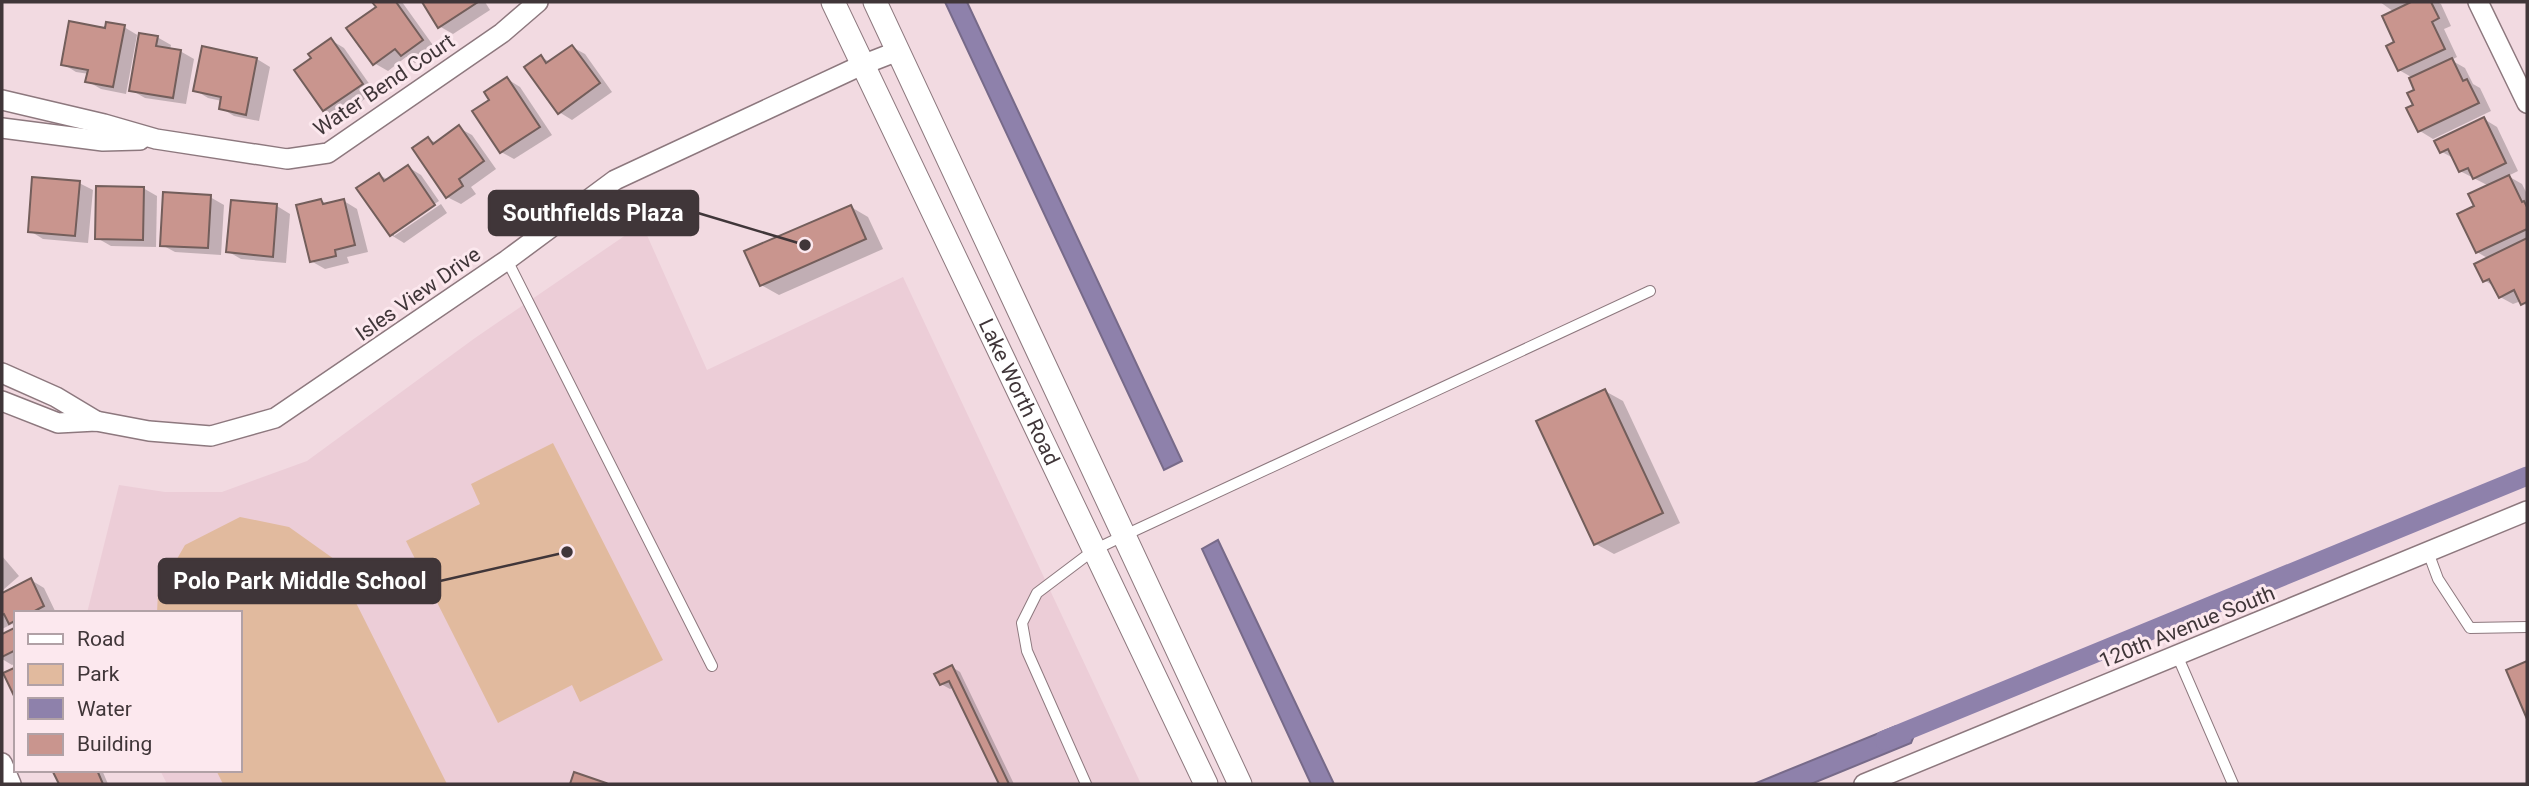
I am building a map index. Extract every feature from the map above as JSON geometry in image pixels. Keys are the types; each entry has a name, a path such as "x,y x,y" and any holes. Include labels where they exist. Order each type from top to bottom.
{"street":[{"name":"Water Bend Court","path":"2,100 156,139 287,159 328,153 502,33 538,2"},
{"name":"Lake Worth Road","path":"833,2 1206,784"},
{"name":"Lake Worth Road","path":"875,2 1240,784"},
{"path":"2478,2 2527,103"},
{"name":"Isles View Drive","path":"2,401 58,423 96,421 149,431 211,436 275,418 507,260 615,180 862,65 898,51"},
{"name":"Water Bend Court","path":"2,128 103,141 156,139"},
{"name":"Isles View Drive","path":"2,373 56,397 96,421"},
{"name":"120th Avenue South","path":"1864,784 2527,511"},
{"path":"2,763 12,784"}],"lane":[{"path":"507,260 712,666"},
{"path":"1086,784 1027,651 1022,622 1037,593 1094,550 1650,291"},
{"path":"2428,552 2438,579 2470,628 2527,626"},
{"path":"2177,656 2233,784"}],"shaded area":[{"path":"642,224 707,370 903,277 1141,784 167,784 161,772 242,772 242,611 88,611 119,485 165,492 222,492 307,461 475,338"}],"green space":[{"path":"553,443 663,660 580,702 572,685 498,723 406,541 480,504 471,484"},
{"path":"240,517 289,527 334,559 447,784 223,784 217,772 242,772 242,611 157,611 158,592 185,545"}],"water":[{"path":"945,2 967,2 1182,461 1164,470"},
{"path":"1218,540 1334,784 1311,784 1202,549"},
{"path":"1896,726 1915,733 1911,743 1811,784 1754,784"}],"building":[{"path":"372,2 396,2 423,40 401,56 395,49 373,65 346,28 376,7"},
{"path":"422,2 478,2 438,28"},
{"path":"2411,2 2431,2 2439,18 2432,22 2445,49 2398,71 2386,46 2394,42 2382,16"},
{"path":"69,21 105,28 106,22 125,25 113,87 85,82 88,70 61,65"},
{"path":"139,33 158,36 156,46 181,50 173,98 129,91"},
{"path":"331,38 363,84 323,111 294,70 311,58 308,54"},
{"path":"572,45 600,83 558,114 524,67 541,55 546,63"},
{"path":"202,46 257,58 246,115 219,109 221,97 193,91"},
{"path":"2452,58 2463,81 2467,79 2479,103 2418,132 2406,108 2413,105 2407,93 2414,90 2409,78"},
{"path":"507,77 540,127 500,153 472,111 489,100 484,92"},
{"path":"2484,117 2506,163 2473,179 2468,168 2459,172 2448,149 2440,153 2434,141"},
{"path":"459,125 484,161 459,179 463,186 446,198 412,148 428,137 433,144"},
{"path":"408,165 435,205 390,236 356,188 379,173 384,181"},
{"path":"2509,175 2527,207 2527,229 2476,253 2457,214 2474,206 2468,194"},
{"path":"32,177 80,181 75,236 28,232"},
{"path":"96,186 144,187 143,240 95,239"},
{"path":"163,192 211,195 208,248 160,246"},
{"path":"321,199 323,204 344,199 355,245 335,250 336,256 310,262 296,205"},
{"path":"231,200 277,204 273,257 226,252"},
{"path":"851,205 866,239 760,286 744,251"},
{"path":"2527,238 2527,302 2521,305 2514,290 2499,298 2489,279 2483,282 2474,264"},
{"path":"1605,389 1663,513 1594,545 1536,421"},
{"path":"31,578 44,606 35,611 14,611 14,621 9,624 4,614 2,615 2,593"},
{"path":"14,628 14,651 2,657 2,634"},
{"path":"2527,661 2527,719 2506,670"},
{"path":"952,665 1009,784 999,784 949,681 940,685 934,674"},
{"path":"14,668 14,696 3,673"},
{"path":"53,772 98,772 103,784 59,784"},
{"path":"574,772 606,783 570,784"}],"waterway":[{"path":"1884,740 2527,476"}],"place":[{"name":"Southfields Plaza","path":"805,245"},
{"name":"Polo Park Middle School","path":"567,552"}]}
